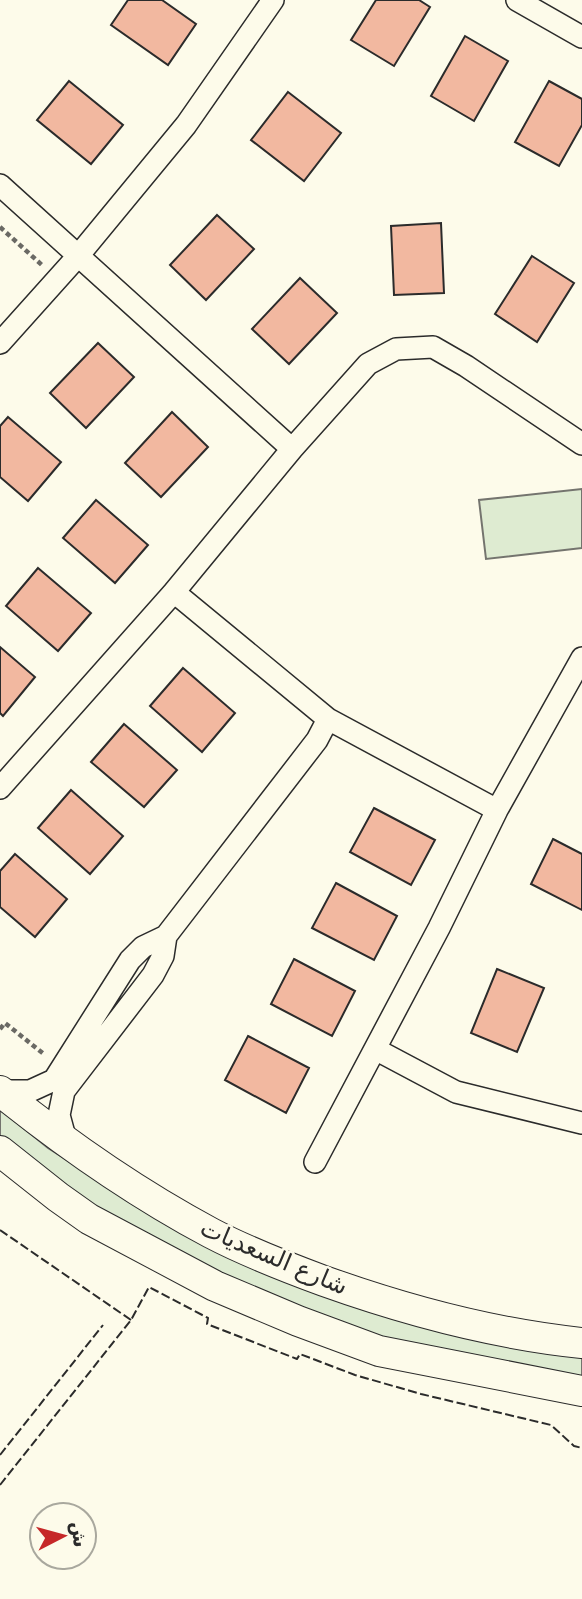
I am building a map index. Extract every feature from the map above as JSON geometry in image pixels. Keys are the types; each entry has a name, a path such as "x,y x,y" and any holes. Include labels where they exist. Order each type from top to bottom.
{"street":[{"path":"0,343 78,256 186,125 273,0"},
{"path":"517,0 582,37"},
{"path":"0,184 292,449"},
{"path":"0,788 174,592 292,449 368,364 396,349 433,347 582,444"},
{"path":"174,592 328,719 497,810"},
{"path":"315,1162 439,928 497,810 582,658"},
{"path":"0,1091 30,1091 44,1087 68,1073 153,975 163,956 166,936 317,740 328,719"},
{"path":"375,1049 456,1092 582,1123"},
{"path":"66,1142 59,1115 68,1073"},
{"name":"شارع السعديات","path":"0,1091 115,1176 213,1234 288,1268 377,1300 458,1322 582,1343"},
{"name":"شارع السعديات","path":"0,1151 89,1219 215,1286 298,1321 379,1351 582,1391"}],"path":[{"path":"0,228 56,278"},
{"path":"0,1029 5,1023 68,1073"}],"green space":[{"path":"582,489 582,548 486,559 479,500"},
{"path":"0,1109 48,1148 122,1195 582,1356 582,1377 414,1346 351,1328 235,1281 76,1197 0,1138"}],"building":[{"path":"128,0 162,0 196,24 168,65 111,25"},
{"path":"376,0 419,0 430,7 394,66 351,40"},
{"path":"465,36 508,61 474,121 431,96"},
{"path":"69,81 123,125 91,164 37,120"},
{"path":"549,81 582,99 582,125 559,166 515,142"},
{"path":"288,92 341,133 304,181 251,140"},
{"path":"217,215 254,249 206,300 170,265"},
{"path":"441,223 444,293 394,295 391,226"},
{"path":"532,256 574,283 537,342 495,314"},
{"path":"300,278 337,313 289,364 252,329"},
{"path":"98,343 134,377 86,428 50,393"},
{"path":"172,412 208,447 161,497 125,463"},
{"path":"8,417 61,462 28,501 0,477 0,426"},
{"path":"96,500 148,545 115,583 63,538"},
{"path":"38,568 91,613 58,651 6,606"},
{"path":"0,647 35,677 3,716 0,713"},
{"path":"183,668 235,713 202,752 150,706"},
{"path":"124,724 177,770 144,807 91,762"},
{"path":"71,790 123,836 90,874 38,828"},
{"path":"374,808 435,840 411,885 350,852"},
{"path":"553,839 582,854 582,910 531,884"},
{"path":"15,854 67,899 35,937 0,907 0,871"},
{"path":"336,883 397,916 374,960 312,928"},
{"path":"294,959 355,991 332,1036 271,1004"},
{"path":"497,969 544,988 517,1052 471,1033"},
{"path":"248,1036 309,1068 286,1113 225,1080"}],"fence":[{"path":"0,1230 131,1320"},
{"path":"0,1485 131,1320 149,1287 208,1318 207,1324 297,1359 300,1354 355,1375 421,1394 551,1425 574,1446 582,1448"},
{"path":"0,1455 103,1325"}]}
